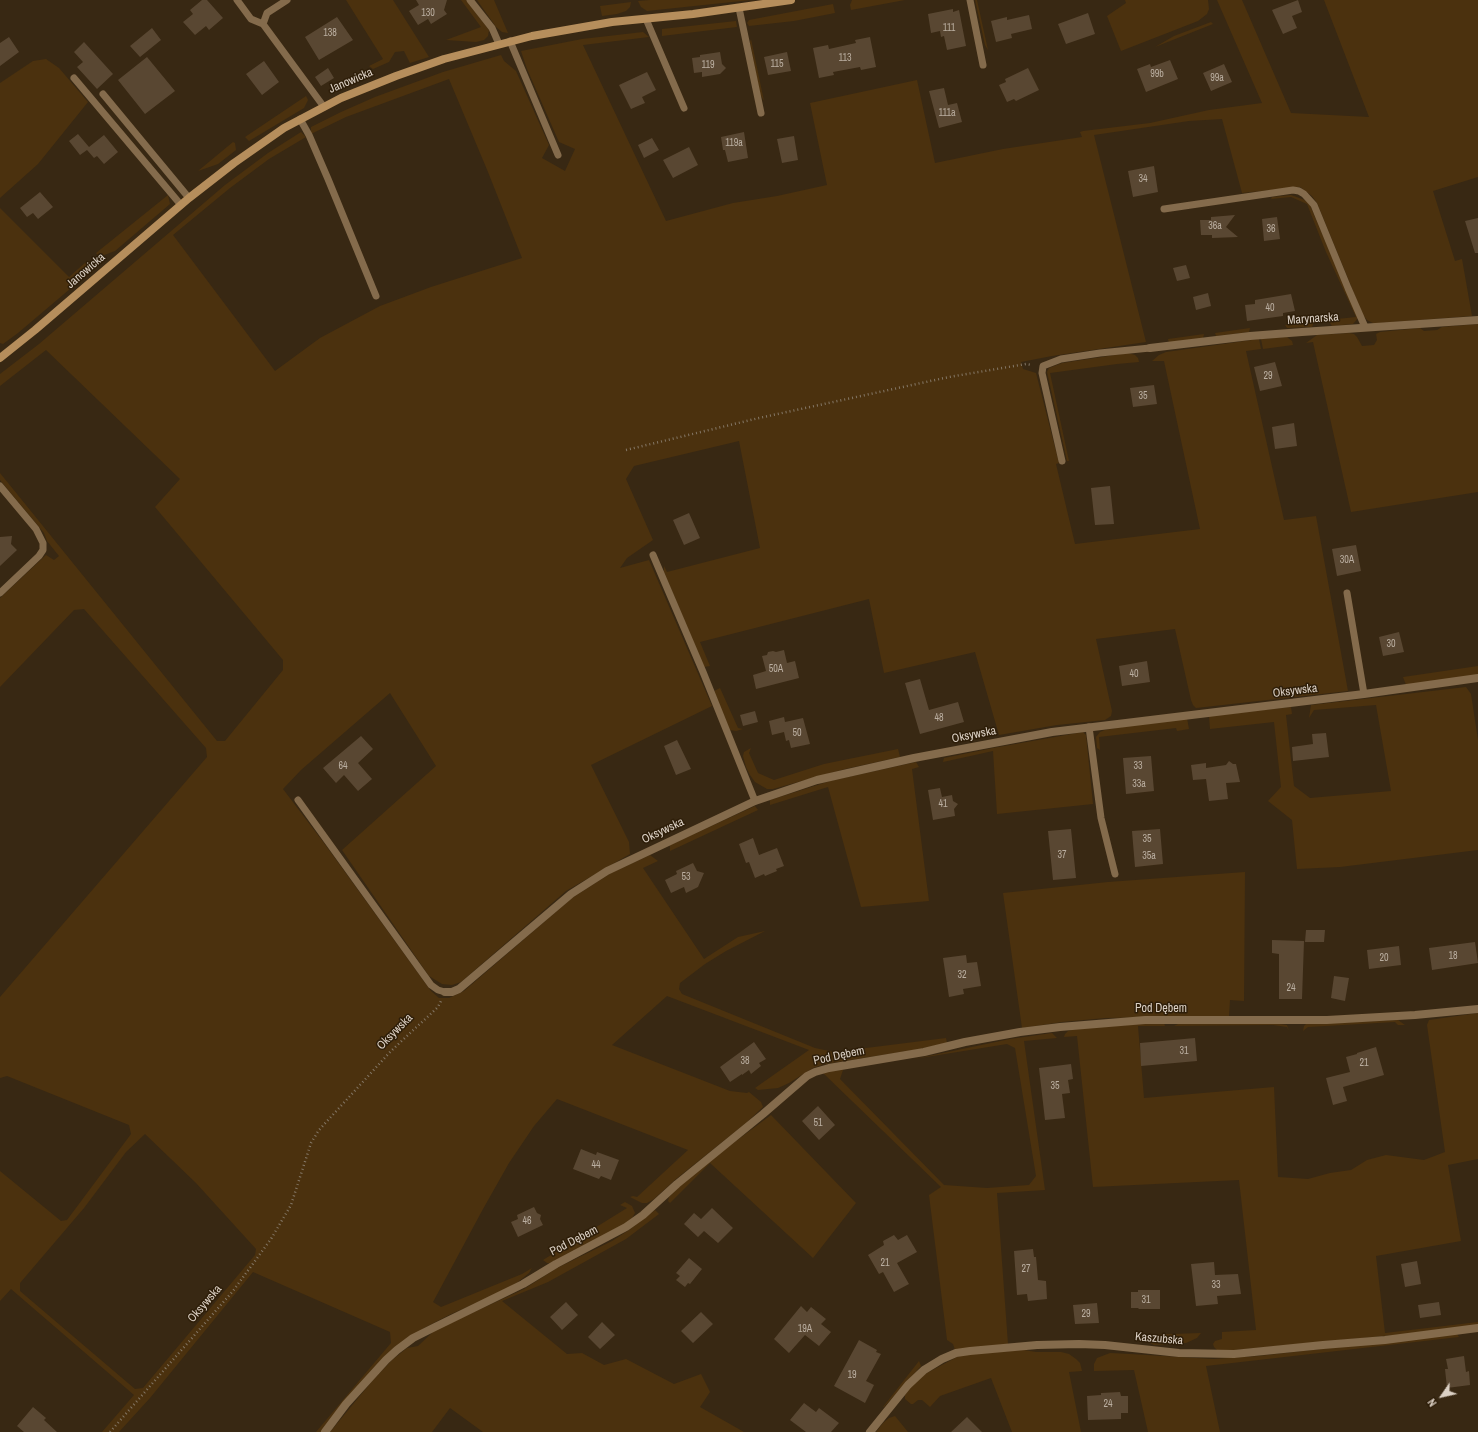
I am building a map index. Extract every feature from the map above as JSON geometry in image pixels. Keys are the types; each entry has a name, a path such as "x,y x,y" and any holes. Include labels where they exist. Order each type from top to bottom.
{"street":[{"name":"Janowicka","path":"0,357 36,330 189,198 238,160 300,119 324,106 408,71 444,59 510,41 563,30 791,0"},
{"name":"Marynarska","path":"1150,348 1250,336 1478,320"},
{"name":"Oksywska","path":"446,992 452,992 459,989 571,894 589,881 755,801 810,782 846,773 1015,739 1089,727 1364,694 1478,678"},
{"name":"Pod Dębem","path":"325,1432 346,1404 386,1360 413,1338 457,1315 518,1287 556,1264 626,1227 643,1215 677,1184 807,1076 815,1072 829,1068 924,1052 965,1042 1060,1027 1145,1020 1334,1020 1478,1009"},
{"name":"Kaszubska","path":"870,1432 908,1385 924,1370 942,1358 956,1353 1038,1345 1078,1344 1105,1345 1179,1353 1234,1354 1385,1340 1478,1328"}],"lane":[{"path":"237,0 251,19 263,24 324,106"},
{"path":"263,24 267,13 287,0"},
{"path":"470,0 492,28 499,44"},
{"path":"970,0 983,65"},
{"path":"739,8 761,113"},
{"path":"646,19 684,108"},
{"path":"510,41 558,155"},
{"path":"74,78 182,205"},
{"path":"103,94 189,198"},
{"path":"300,119 309,135 328,178 376,296"},
{"path":"1164,209 1293,190 1300,191 1314,206 1366,327"},
{"path":"1062,461 1042,373 1043,366 1061,359 1150,348"},
{"path":"0,486 36,529 43,543 43,550 39,556 0,593"},
{"path":"652,555 703,672 755,801"},
{"path":"1347,593 1364,694"},
{"path":"1089,727 1102,818 1115,874"},
{"path":"298,800 431,985 438,990 446,992"}],"path":[{"path":"626,450 759,418 949,377 1026,364 1043,366"},
{"name":"Oksywska","path":"110,1432 233,1291 271,1239 291,1205 311,1143 319,1130 392,1051 438,1007 446,992"}],"shaded area":[{"path":"346,0 393,0 429,57 410,63 404,51 395,52 389,62 373,69 369,66 383,59"},
{"path":"461,0 466,0 489,30 488,36 484,40 476,42 446,40 481,27"},
{"path":"477,0 494,0 508,33 502,32 496,27"},
{"path":"751,0 647,11 641,7 638,1"},
{"path":"852,0 905,0 851,10 850,5"},
{"path":"975,0 977,0 988,50 985,45"},
{"path":"1125,0 1208,0 1209,9 1207,14 1198,21 1121,51 1107,16 1126,3"},
{"path":"1217,0 1242,0 1291,113 1369,117 1324,0 1478,0 1478,177 1433,191 1455,261 1462,259 1472,316 1379,323 1373,323 1367,320 1363,315 1317,203 1312,196 1300,187 1242,193 1222,119 1189,121 1094,135 1146,342 1021,362 1023,369 1036,373 1059,463 1056,464 1075,544 1200,529 1164,361 1152,361 1159,355 1166,352 1259,339 1261,349 1246,351 1284,520 1316,516 1348,691 1196,708 1191,700 1175,629 1096,639 1112,711 1111,716 1105,720 1057,725 999,735 975,652 884,673 869,599 700,642 710,666 704,667 664,572 664,566 667,572 760,548 739,441 634,466 626,479 653,540 627,558 620,568 649,560 712,706 591,765 629,842 630,854 566,891 461,982 452,985 442,984 429,976 342,850 436,766 390,693 301,770 283,789 431,991 439,998 449,998 464,991 572,898 611,873 650,855 658,861 643,868 704,959 738,937 765,931 726,951 705,964 680,983 679,989 682,994 815,1048 834,1052 946,1038 947,1043 914,1050 825,1064 813,1068 778,1088 758,1090 755,1088 809,1050 667,996 612,1045 730,1091 749,1092 761,1102 763,1107 746,1123 676,1179 654,1199 647,1203 642,1203 630,1197 637,1197 688,1150 557,1099 534,1126 509,1163 433,1302 441,1307 522,1274 532,1268 529,1273 503,1291 424,1328 332,1418 321,1432 316,1432 391,1343 390,1332 253,1272 150,1398 119,1432 102,1432 134,1395 11,1289 0,1301 0,1171 61,1221 67,1220 131,1134 129,1125 7,1076 0,1078 0,997 207,757 206,748 84,609 74,610 0,687 0,598 46,555 54,560 59,556 47,541 44,533 0,480 0,473 217,741 225,741 283,670 283,660 155,507 180,479 46,350 0,386 0,374 39,344 225,185 268,153 301,132 306,137 269,159 230,188 173,235 275,371 320,338 380,306 431,287 522,258 449,79 346,117 311,134 311,127 375,97 443,72 501,55 504,61 516,71 549,145 542,158 565,171 575,149 559,142 527,69 521,51 582,39 643,32 649,37 583,45 666,221 733,203 777,196 827,185 810,103 917,80 935,163 1003,149 1082,137 1080,132 1083,131 1150,123 1209,110 1262,103","holes":["145,1134 196,1183 256,1249 255,1255 143,1388 135,1389 20,1291 20,1283 84,1208 126,1152"]},
{"path":"631,2 630,7 626,11 602,16 600,6"},
{"path":"833,4 835,13 794,21 749,26 747,23 749,20"},
{"path":"736,21 737,27 662,36 662,29"},
{"path":"1211,22 1213,24 1155,47 1174,36"},
{"path":"751,39 764,101 760,94 750,42"},
{"path":"46,59 59,68 88,102 38,164 0,198 0,83 33,61"},
{"path":"306,96 308,100 304,108 249,141 245,137"},
{"path":"233,142 235,143 236,150 218,164 198,171"},
{"path":"168,195 170,204 115,251 99,257 96,253"},
{"path":"1291,195 1305,200 1310,205 1358,318 1353,324 1332,326 1328,320 1356,317 1326,252 1307,204 1291,197 1271,199 1272,197"},
{"path":"0,208 69,277 86,262 89,268 87,274 77,283 3,344 0,343"},
{"path":"1314,322 1312,327 1287,328 1285,325"},
{"path":"1478,324 1478,492 1351,512 1313,342 1306,343 1317,335 1349,333 1354,334 1357,337 1362,346 1374,345 1377,340 1376,334 1380,332 1420,328 1424,331 1437,330 1442,327"},
{"path":"1250,328 1249,332 1216,336 1215,333"},
{"path":"1204,334 1203,338 1169,343 1168,339"},
{"path":"1287,337 1292,341 1293,345 1263,349 1261,339"},
{"path":"1128,353 1135,355 1139,362 1050,373 1069,461 1067,461 1047,372 1049,368 1062,363"},
{"path":"1478,666 1478,675 1406,685 1403,677"},
{"path":"1466,687 1471,694 1478,740 1478,850 1340,867 1297,869 1292,820 1268,801 1281,787 1274,722 1210,729 1209,716 1291,707 1292,714 1286,715 1294,786 1310,798 1391,791 1376,705 1314,710 1309,718 1311,705"},
{"path":"720,688 738,728 743,729 736,731 730,730 714,691"},
{"path":"1187,718 1189,729 1177,731 1176,728 1099,737 1100,750 1097,748 1096,737 1100,732 1105,730"},
{"path":"1083,732 1086,735 1093,804 997,814 993,751 943,762 944,758"},
{"path":"751,748 749,753 758,773 774,780 824,764 898,749 900,757 845,769 773,789 767,789 755,782 746,767 743,756 744,752"},
{"path":"916,762 919,767 912,769 929,901 861,907 828,787 770,805 770,800 830,781"},
{"path":"755,806 758,810 670,851 670,845"},
{"path":"1245,872 1244,1001 1230,1000 1229,1016 1105,1018 1022,1028 1003,893 1108,882"},
{"path":"1478,1013 1478,1159 1448,1165 1461,1241 1376,1256 1385,1333 1478,1322 1478,1325 1426,1332 1235,1350 1217,1350 1213,1344 1215,1341 1222,1339 1222,1332 1256,1330 1239,1180 1093,1187 1077,1036 1064,1037 1065,1034 1068,1031 1076,1029 1164,1023 1165,1026 1138,1026 1144,1098 1274,1087 1278,1177 1308,1179 1330,1173 1351,1170 1367,1160 1386,1155 1424,1160 1445,1152 1427,1025 1429,1020"},
{"path":"1398,1020 1405,1025 1398,1025 1395,1022 1308,1027 1303,1031 1306,1024"},
{"path":"1273,1023 1287,1025 1289,1031 1287,1027 1273,1025 1174,1026 1178,1024"},
{"path":"1052,1033 1057,1038 1024,1041 1045,1190 997,1193 1008,1344 955,1350 953,1344 947,1340 929,1195 941,1187 823,1073 827,1071 843,1070 840,1079 944,1185 987,1188 1029,1185 1036,1176 1015,1048 1007,1044 914,1059 1010,1039"},
{"path":"771,1115 856,1203 813,1258 710,1163 670,1203 668,1201 669,1197 679,1187 709,1161"},
{"path":"625,1202 632,1206 635,1213 632,1218 623,1225 550,1263 543,1260 627,1208 620,1205"},
{"path":"655,1210 659,1214 626,1239 548,1282 502,1301 567,1354 582,1353 604,1365 626,1359 674,1384 701,1374 710,1392 700,1407 744,1432 483,1432 450,1408 432,1432 330,1432 373,1380 392,1360 407,1348 418,1346 435,1330 524,1289 557,1268 612,1241"},
{"path":"1201,1333 1197,1338 1186,1343 1154,1345 1147,1341 1145,1335"},
{"path":"1457,1334 1459,1337 1206,1366 1220,1432 1148,1432 1134,1370 1094,1371 1094,1364 1097,1358 1110,1353 1213,1359 1258,1356"},
{"path":"1024,1350 1036,1352 1061,1352 1069,1354 1080,1363 1082,1371 1069,1372 1081,1432 1012,1432 991,1378 940,1396 930,1407 922,1400 918,1400 911,1404 905,1399 905,1395 909,1389 925,1374 957,1357 969,1354"},
{"path":"919,1361 921,1366 883,1407"},
{"path":"895,1416 908,1432 876,1432 883,1423 889,1418"}],"building":[{"path":"202,0 207,0 223,18 209,30 206,26 195,35 183,22 193,14 190,10"},
{"path":"416,0 447,0 444,10 447,14 431,24 428,19 418,25 409,11 419,5"},
{"path":"1298,0 1302,12 1292,16 1297,28 1283,34 1272,10"},
{"path":"953,9 953,12 959,10 966,46 947,50 944,36 941,37 940,31 931,33 928,14"},
{"path":"1088,13 1095,34 1066,44 1058,24"},
{"path":"1029,15 1032,29 1011,34 1012,38 996,42 991,21 1007,17 1007,20"},
{"path":"337,17 353,40 319,60 305,37"},
{"path":"152,28 161,40 140,57 130,46"},
{"path":"9,37 19,52 0,66 0,43"},
{"path":"870,37 876,67 861,70 860,67 833,72 834,75 819,78 813,48 828,45 829,49 856,43 855,40"},
{"path":"84,42 113,74 97,89 77,67 83,62 74,52"},
{"path":"720,52 722,64 726,68 720,74 702,77 702,72 694,73 692,58 700,57 700,55"},
{"path":"787,52 791,71 768,75 764,57"},
{"path":"147,57 175,91 145,114 118,80"},
{"path":"1170,60 1178,79 1146,92 1137,69 1150,64 1151,67"},
{"path":"264,61 279,82 262,95 246,74"},
{"path":"1224,64 1232,82 1211,91 1203,73"},
{"path":"328,68 334,78 321,86 315,77"},
{"path":"1028,68 1039,90 1016,101 1014,99 1007,102 999,85 1006,82 1005,79"},
{"path":"647,72 656,90 642,97 645,103 631,109 619,85"},
{"path":"944,88 948,105 957,103 962,122 939,128 929,91"},
{"path":"744,132 748,158 728,162 725,150 723,150 721,137"},
{"path":"78,134 89,147 104,135 118,152 104,164 97,156 94,158 87,150 80,155 69,141"},
{"path":"794,136 798,160 782,163 777,139"},
{"path":"652,138 659,150 644,158 638,145"},
{"path":"689,147 698,165 673,178 663,160"},
{"path":"1154,166 1158,192 1133,197 1128,171"},
{"path":"40,192 53,207 38,219 33,213 27,217 20,208"},
{"path":"1235,215 1226,227 1238,237 1212,238 1212,235 1201,235 1200,220 1211,220 1211,217"},
{"path":"1277,217 1280,239 1264,241 1262,219"},
{"path":"1478,218 1478,253 1475,253 1465,221"},
{"path":"1186,265 1190,278 1177,281 1173,268"},
{"path":"1208,293 1211,306 1196,310 1193,297"},
{"path":"1291,294 1295,311 1283,313 1283,316 1247,321 1245,305 1255,304 1255,300"},
{"path":"1275,362 1282,386 1260,391 1254,367"},
{"path":"1154,385 1157,404 1133,407 1130,388"},
{"path":"1294,423 1297,446 1275,449 1272,427"},
{"path":"1110,486 1114,524 1095,525 1091,488"},
{"path":"689,513 700,538 684,545 673,520"},
{"path":"12,536 11,544 17,550 0,566 0,537"},
{"path":"1356,545 1361,571 1337,576 1332,549"},
{"path":"1399,632 1404,652 1383,656 1379,637"},
{"path":"784,650 787,663 795,661 799,678 756,689 753,675 766,671 762,656 767,655 768,652"},
{"path":"1147,661 1150,682 1122,686 1119,666"},
{"path":"920,679 929,710 958,702 964,722 920,734 905,683"},
{"path":"755,711 758,722 743,726 740,715"},
{"path":"784,717 785,722 803,718 810,744 791,748 789,740 786,741 784,732 772,735 769,721"},
{"path":"1326,733 1329,757 1293,761 1292,747 1313,744 1312,734"},
{"path":"361,736 373,749 358,763 372,779 358,791 344,775 336,783 323,768"},
{"path":"677,740 691,769 676,775 664,746"},
{"path":"1151,756 1154,791 1126,794 1123,758"},
{"path":"1229,761 1236,764 1240,782 1226,783 1228,799 1209,801 1206,779 1193,780 1191,765 1206,763 1206,768 1226,765"},
{"path":"940,788 942,797 952,795 953,801 958,804 954,809 955,816 933,820 928,790"},
{"path":"1071,829 1076,878 1053,880 1048,831"},
{"path":"1160,829 1163,864 1135,867 1132,831"},
{"path":"753,838 759,855 777,848 784,866 765,876 764,874 755,878 749,862 746,863 739,844"},
{"path":"693,863 697,871 704,873 698,887 686,893 684,887 671,893 665,880 677,874 676,871"},
{"path":"1306,930 1325,930 1324,942 1305,942"},
{"path":"1272,940 1304,941 1302,999 1279,999 1279,954 1272,953"},
{"path":"1475,942 1478,963 1432,970 1429,948"},
{"path":"1399,946 1401,965 1369,969 1367,950"},
{"path":"966,955 967,963 977,962 981,986 963,989 964,994 949,997 943,958"},
{"path":"1334,976 1349,978 1345,1001 1331,998"},
{"path":"1195,1038 1197,1061 1141,1066 1140,1043"},
{"path":"754,1042 766,1059 759,1063 761,1066 751,1074 749,1070 730,1082 720,1067"},
{"path":"1376,1047 1384,1075 1343,1087 1347,1101 1333,1105 1326,1078 1350,1072 1346,1057"},
{"path":"1071,1064 1073,1079 1068,1080 1070,1093 1062,1094 1065,1118 1045,1120 1039,1068"},
{"path":"818,1106 835,1125 819,1140 802,1121"},
{"path":"581,1149 596,1155 597,1152 619,1160 611,1180 601,1176 599,1179 573,1169"},
{"path":"534,1207 537,1213 541,1215 540,1219 543,1225 518,1237 511,1222 518,1219 517,1215"},
{"path":"712,1208 733,1228 718,1243 704,1231 698,1237 684,1224 694,1213 701,1219"},
{"path":"894,1235 898,1240 907,1235 917,1252 897,1263 909,1284 894,1292 883,1272 879,1274 868,1255 884,1245 883,1241"},
{"path":"1033,1249 1034,1257 1036,1257 1038,1280 1046,1281 1047,1299 1028,1301 1027,1294 1017,1295 1014,1251"},
{"path":"689,1258 702,1269 690,1284 688,1283 685,1287 676,1280 680,1276 676,1273"},
{"path":"1417,1261 1421,1284 1405,1287 1401,1264"},
{"path":"1214,1262 1215,1275 1238,1274 1241,1294 1217,1296 1218,1304 1196,1306 1191,1264"},
{"path":"1138,1290 1160,1290 1160,1309 1131,1308 1131,1292 1138,1292"},
{"path":"566,1302 578,1315 562,1330 550,1317"},
{"path":"1439,1302 1441,1315 1420,1318 1418,1305"},
{"path":"1097,1303 1099,1323 1075,1324 1073,1305"},
{"path":"801,1306 807,1312 811,1307 826,1319 821,1324 831,1332 819,1346 805,1335 789,1353 774,1339"},
{"path":"701,1312 713,1324 693,1343 681,1331"},
{"path":"602,1322 615,1335 600,1349 588,1337"},
{"path":"859,1340 877,1350 876,1352 881,1354 866,1381 874,1385 865,1403 834,1386"},
{"path":"1464,1356 1466,1372 1469,1371 1470,1385 1447,1388 1445,1369 1448,1369 1446,1359"},
{"path":"1120,1392 1121,1396 1128,1396 1128,1413 1121,1413 1121,1419 1088,1420 1087,1396 1101,1395 1101,1393"},
{"path":"804,1403 816,1412 819,1408 839,1423 831,1432 806,1432 790,1420"},
{"path":"33,1407 46,1418 44,1420 57,1432 24,1432 17,1426"},
{"path":"967,1417 982,1432 951,1432"}]}
